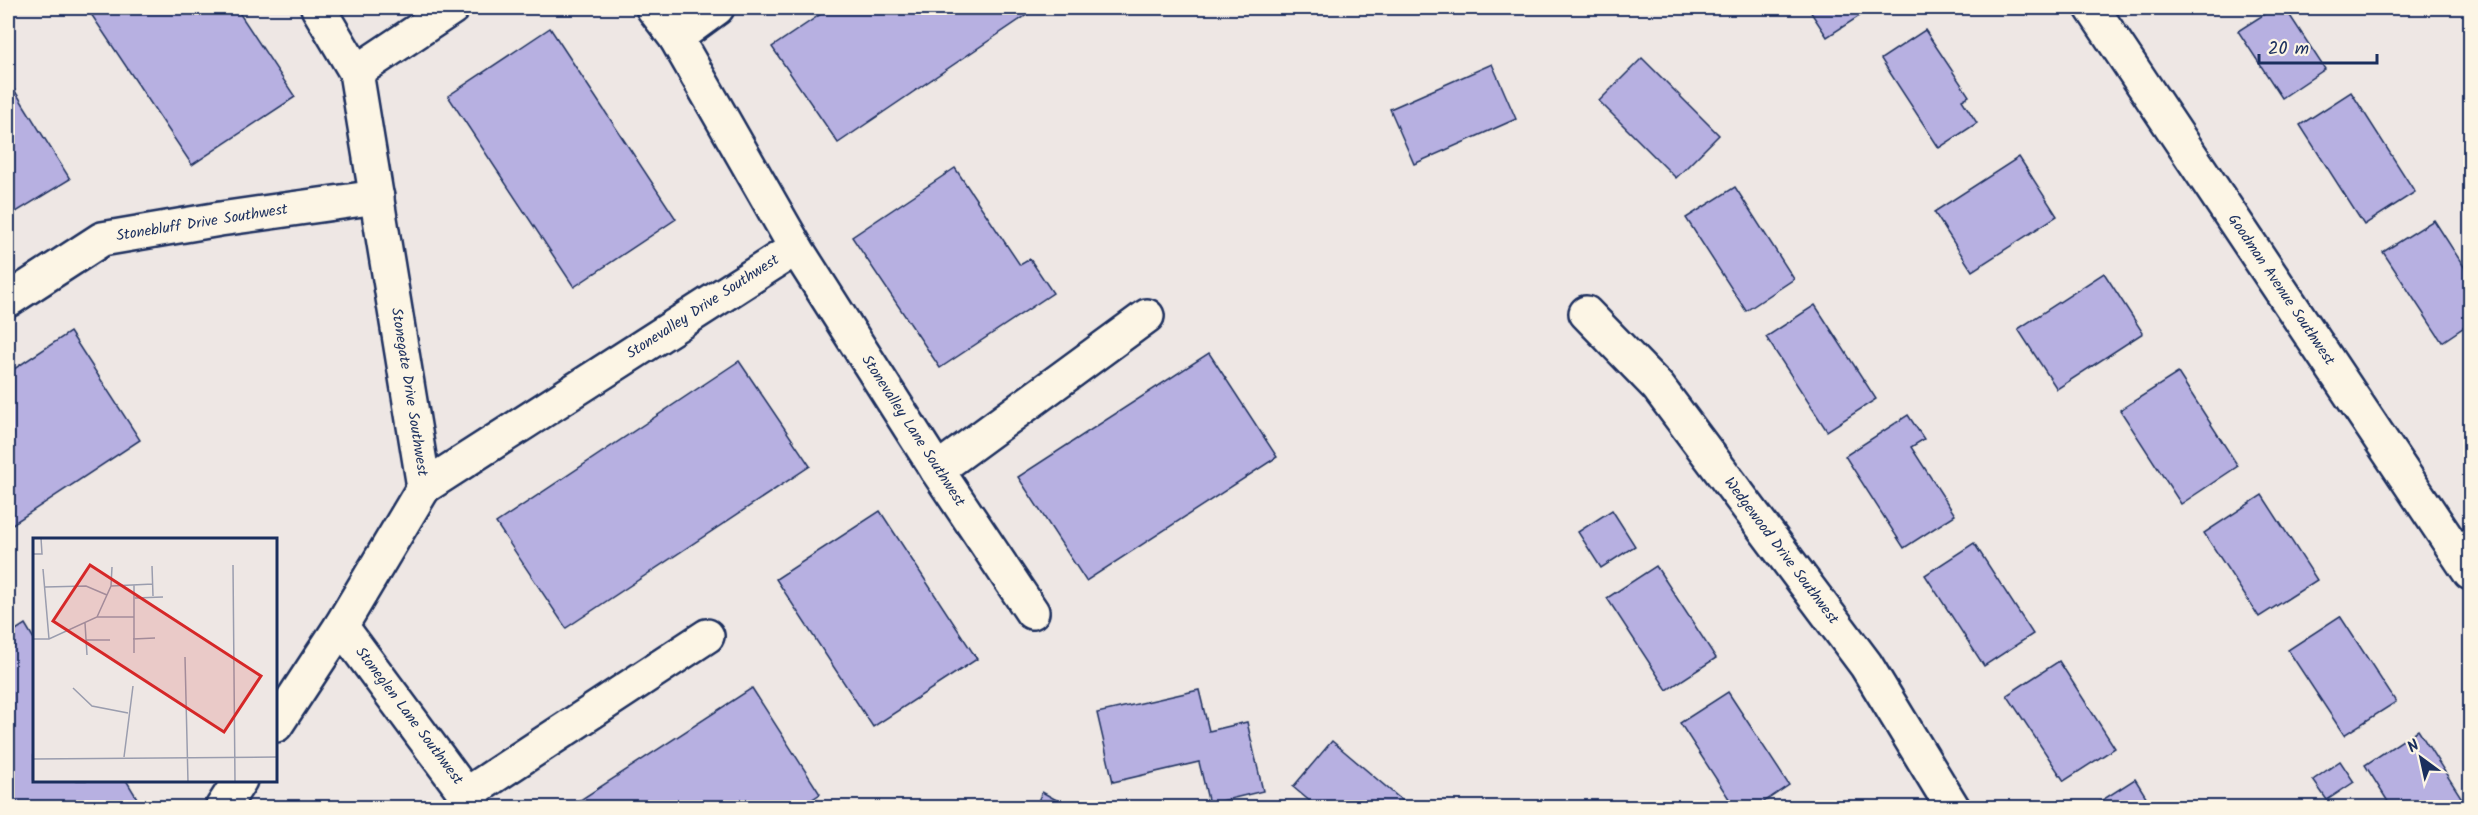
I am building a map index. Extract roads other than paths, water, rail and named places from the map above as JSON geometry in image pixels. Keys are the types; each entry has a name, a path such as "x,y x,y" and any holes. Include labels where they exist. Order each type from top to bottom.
{"street":[{"path":"318,8 356,72 452,8"},
{"path":"653,8 676,38 717,8"},
{"name":"Goodman Avenue Southwest","path":"2091,8 2470,573"},
{"name":"Stonevalley Drive Southwest","path":"424,487 796,248 676,38"},
{"name":"Stonegate Drive Southwest","path":"278,722 341,626 424,487 356,72"},
{"name":"Stonebluff Drive Southwest","path":"8,300 102,239 220,219 377,197"},
{"name":"Stonevalley Lane Southwest","path":"796,248 937,470 1032,612"},
{"name":"Wedgewood Drive Southwest","path":"1586,313 1658,387 1866,665 1953,807"},
{"path":"937,470 1147,316"},
{"name":"Stoneglen Lane Southwest","path":"341,626 472,800"},
{"path":"472,800 706,636"},
{"path":"222,807 239,782"}]}
